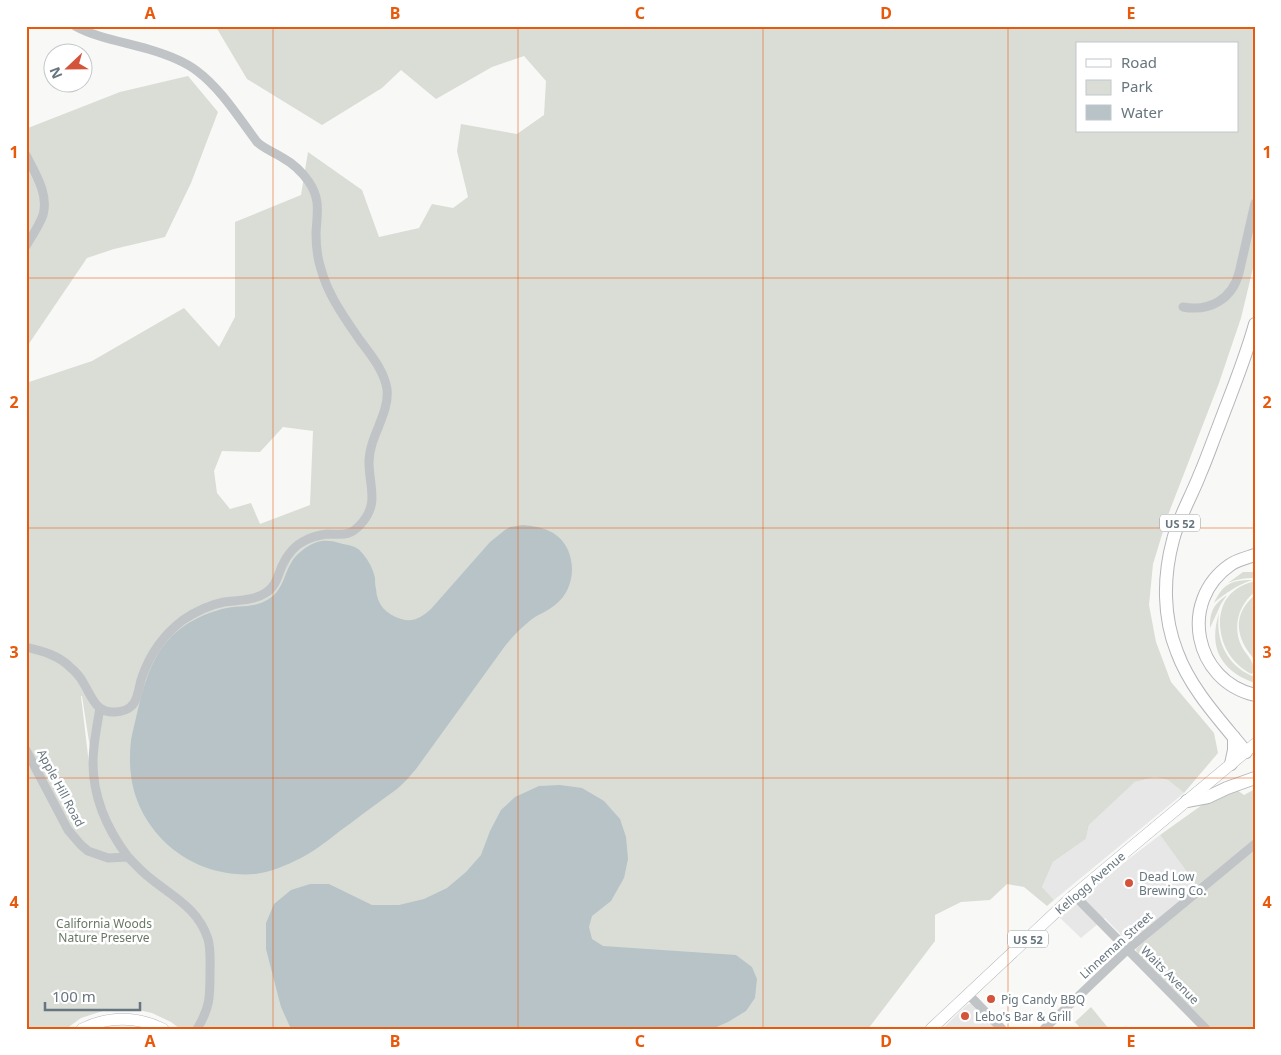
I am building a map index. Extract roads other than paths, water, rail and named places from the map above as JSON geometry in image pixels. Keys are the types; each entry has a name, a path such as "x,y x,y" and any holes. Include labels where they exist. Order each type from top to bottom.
{"highway":[{"name":"US 52","path":"1250,748 1234,737 1184,669 1169,624 1166,594 1173,539 1238,378 1255,324"},
{"path":"1255,555 1230,565 1211,585 1200,607 1199,632 1203,650 1216,672 1236,688 1255,695"},
{"path":"1231,764 1234,737"},
{"path":"1187,802 1208,797 1255,778"}],"main road":[{"name":"Kellogg Avenue","path":"931,1029 1074,896 1250,748"},
{"path":"82,1029 101,1021 122,1018 146,1022 163,1029"}],"street":[{"path":"26,647 47,652 66,663 79,676 92,699 104,711 117,712 128,709 136,698 141,679 154,650 171,630 196,612 222,603 250,599 266,593 278,578 287,556 299,544 323,534 348,534 358,527 369,514 373,499 369,476 370,453 387,398 387,390 381,371 344,316 327,286 321,270 316,245 318,200 308,180 300,170 288,160 256,142 214,86 196,70 174,57 95,35 74,26"},
{"path":"26,156 42,190 44,205 40,221 26,246"},
{"path":"1182,306 1191,308 1212,305 1232,289 1237,281 1255,203"},
{"path":"100,708 93,763 97,794 107,824 128,857 150,879 192,910 205,930 210,950 210,993 207,1010 196,1029"},
{"name":"Apple Hill Road","path":"26,750 68,830 81,845 88,851 108,858 128,857"},
{"name":"Linneman Street","path":"1044,1029 1127,950 1255,844"},
{"name":"Waits Avenue","path":"1074,896 1206,1029"},
{"path":"968,994 1002,1029"}],"water":[{"path":"523,525 550,531 560,538 568,550 572,565 569,587 561,600 532,619 508,642 416,769 397,789 321,846 285,866 261,873 228,873 202,866 179,854 159,836 150,825 134,791 130,767 131,740 148,676 156,658 166,643 180,629 198,618 222,609 254,605 273,596 297,555 314,543 323,541 353,546 359,550 372,568 378,600 383,608 401,619 413,620 421,617 431,609 490,542 510,527"},
{"path":"560,785 582,788 604,801 620,819 626,837 628,859 624,878 611,901 592,916 589,927 592,939 603,946 736,955 752,967 757,979 755,998 746,1011 712,1029 291,1029 281,1007 266,949 266,923 274,904 291,890 310,884 329,884 372,905 399,905 424,899 447,888 466,872 481,855 490,831 501,810 515,797 539,786"}],"place":[{"name":"Dead Low Brewing Co.","path":"1129,883"},
{"name":"Pig Candy BBQ","path":"991,999"},
{"name":"Lebo's Bar & Grill","path":"965,1016"}],"park label":[{"name":"California Woods Nature Preserve","path":"104,930"}]}
